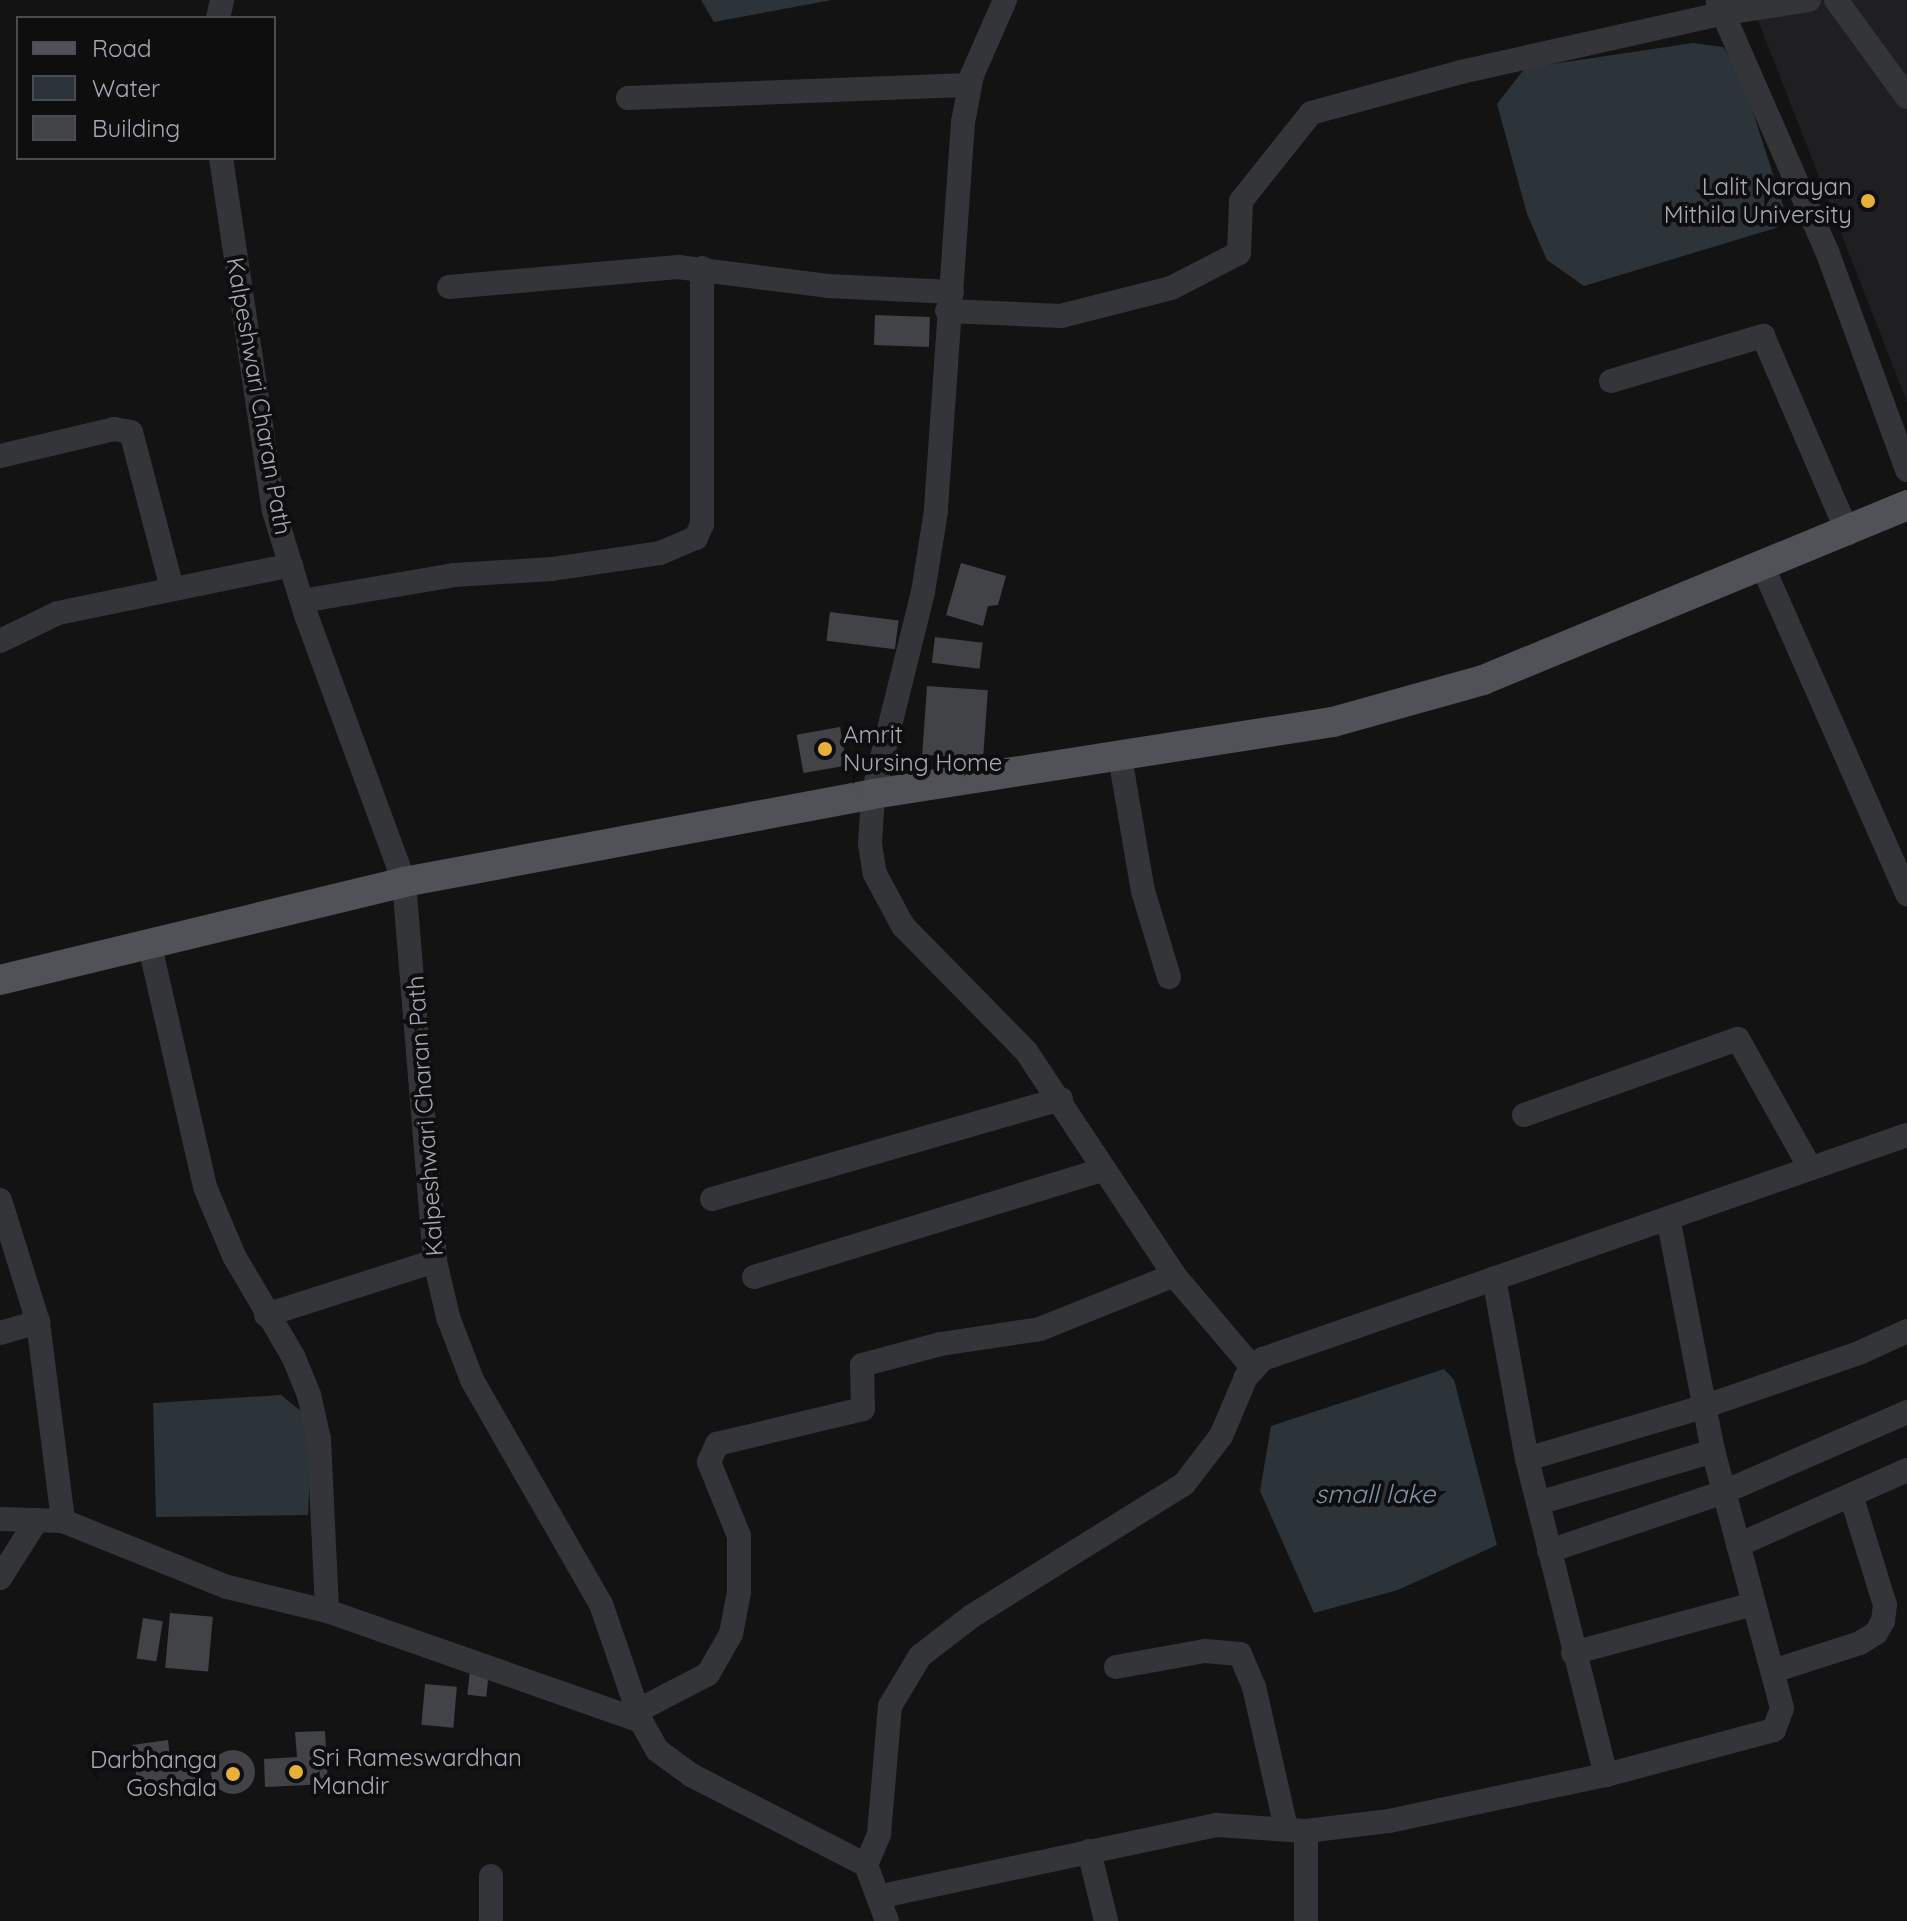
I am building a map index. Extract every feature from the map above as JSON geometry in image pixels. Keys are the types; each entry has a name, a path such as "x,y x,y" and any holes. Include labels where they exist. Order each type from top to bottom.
{"main road":[{"path":"0,980 404,882 873,794 1333,722 1483,680 1762,565 1848,533 1907,505"}],"street":[{"path":"1005,0 970,85 934,524 923,592 873,794 870,844 884,898 903,926 1026,1051 1061,1099 1174,1275 1253,1368"},
{"path":"449,287 702,268 1061,316 1171,288 1239,253 1241,201 1311,113 1721,6 1809,0"},
{"path":"1836,0 1907,97"},
{"path":"1721,6 1828,254 1907,470"},
{"path":"628,98 970,85"},
{"name":"Kalpeshwari Charan Path","path":"221,160 274,511 302,601 404,882 435,1261 448,1317 472,1380 601,1604 639,1716 657,1750 691,1775 866,1865"},
{"path":"302,601 454,575 552,569 660,553 696,538 702,524 702,268"},
{"path":"1611,381 1763,336 1848,533"},
{"path":"0,456 114,429 131,432 172,588"},
{"path":"3,632 58,613 291,565"},
{"path":"1762,565 1907,894"},
{"path":"1120,757 1143,891 1169,977"},
{"path":"149,942 205,1187 266,1315 293,1356 319,1439 327,1611"},
{"path":"1524,1115 1738,1039 1810,1168"},
{"path":"712,1199 1061,1099"},
{"path":"887,1921 882,1896 866,1865 879,1834 890,1706 920,1656 972,1616 1184,1484 1221,1436 1253,1368 1280,1351 1907,1135"},
{"path":"754,1277 1104,1169"},
{"path":"0,1200 38,1322 63,1521"},
{"path":"882,1896 1217,1825 1296,1829 1389,1821 1606,1775 1774,1730 1782,1708 1713,1451 1668,1218"},
{"path":"266,1315 435,1261"},
{"path":"0,1519 63,1521 227,1587 327,1611 639,1716 708,1674 731,1634 739,1592 739,1536 709,1462 717,1444 863,1409 862,1365 941,1344 1040,1329 1174,1275"},
{"path":"1494,1278 1527,1459 1573,1653 1606,1775"},
{"path":"0,1333 38,1322"},
{"path":"1527,1459 1703,1407 1859,1353 1907,1331"},
{"path":"1549,1551 1724,1492 1907,1412"},
{"path":"1538,1503 1713,1451"},
{"path":"1738,1545 1907,1470"},
{"path":"1773,1671 1860,1643 1876,1633 1883,1621 1885,1605 1851,1495"},
{"path":"0,1578 37,1520"},
{"path":"1573,1653 1753,1604"},
{"path":"1116,1667 1205,1651 1240,1654 1254,1687 1296,1829 1306,1921"},
{"path":"1089,1851 1106,1921"},
{"path":"491,1876 491,1921"}],"shaded area":[{"name":"Lalit Narayan Mithila University","path":"1750,0 1907,0 1907,402"}],"water":[{"path":"701,0 832,0 714,22"},
{"path":"1693,43 1723,47 1741,75 1789,224 1584,286 1547,260 1527,214 1497,104 1525,68"},
{"name":"small lake","path":"1444,1369 1454,1380 1497,1545 1398,1590 1314,1613 1260,1491 1271,1426"},
{"path":"281,1395 302,1412 311,1451 308,1515 156,1517 153,1403"}],"building":[{"path":"875,315 930,317 929,347 874,345"},
{"path":"961,563 1006,576 998,605 988,606 983,626 946,615"},
{"path":"830,612 898,620 895,649 826,641"},
{"path":"935,637 983,643 979,669 932,663"},
{"path":"927,686 988,690 983,759 922,755"},
{"path":"840,727 847,765 803,773 797,735"},
{"path":"170,1613 213,1617 208,1672 165,1668"},
{"path":"143,1618 163,1621 156,1662 137,1658"},
{"path":"470,1670 489,1672 486,1697 467,1695"},
{"path":"425,1684 457,1687 453,1728 421,1725"},
{"name":"Sri Rameswardhan Mandir","path":"325,1731 328,1784 265,1787 264,1759 297,1757 295,1732"},
{"path":"168,1740 171,1765 199,1761 202,1787 139,1796 132,1745"},
{"name":"Darbhanga Goshala","path":"233,1750 249,1756 255,1772 249,1788 233,1794 217,1788 211,1772 217,1756"}],"place":[{"name":"Lalit Narayan Mithila University","path":"1868,201"},
{"name":"Amrit Nursing Home","path":"825,749"},
{"name":"Sri Rameswardhan Mandir","path":"296,1772"},
{"name":"Darbhanga Goshala","path":"233,1774"}]}
